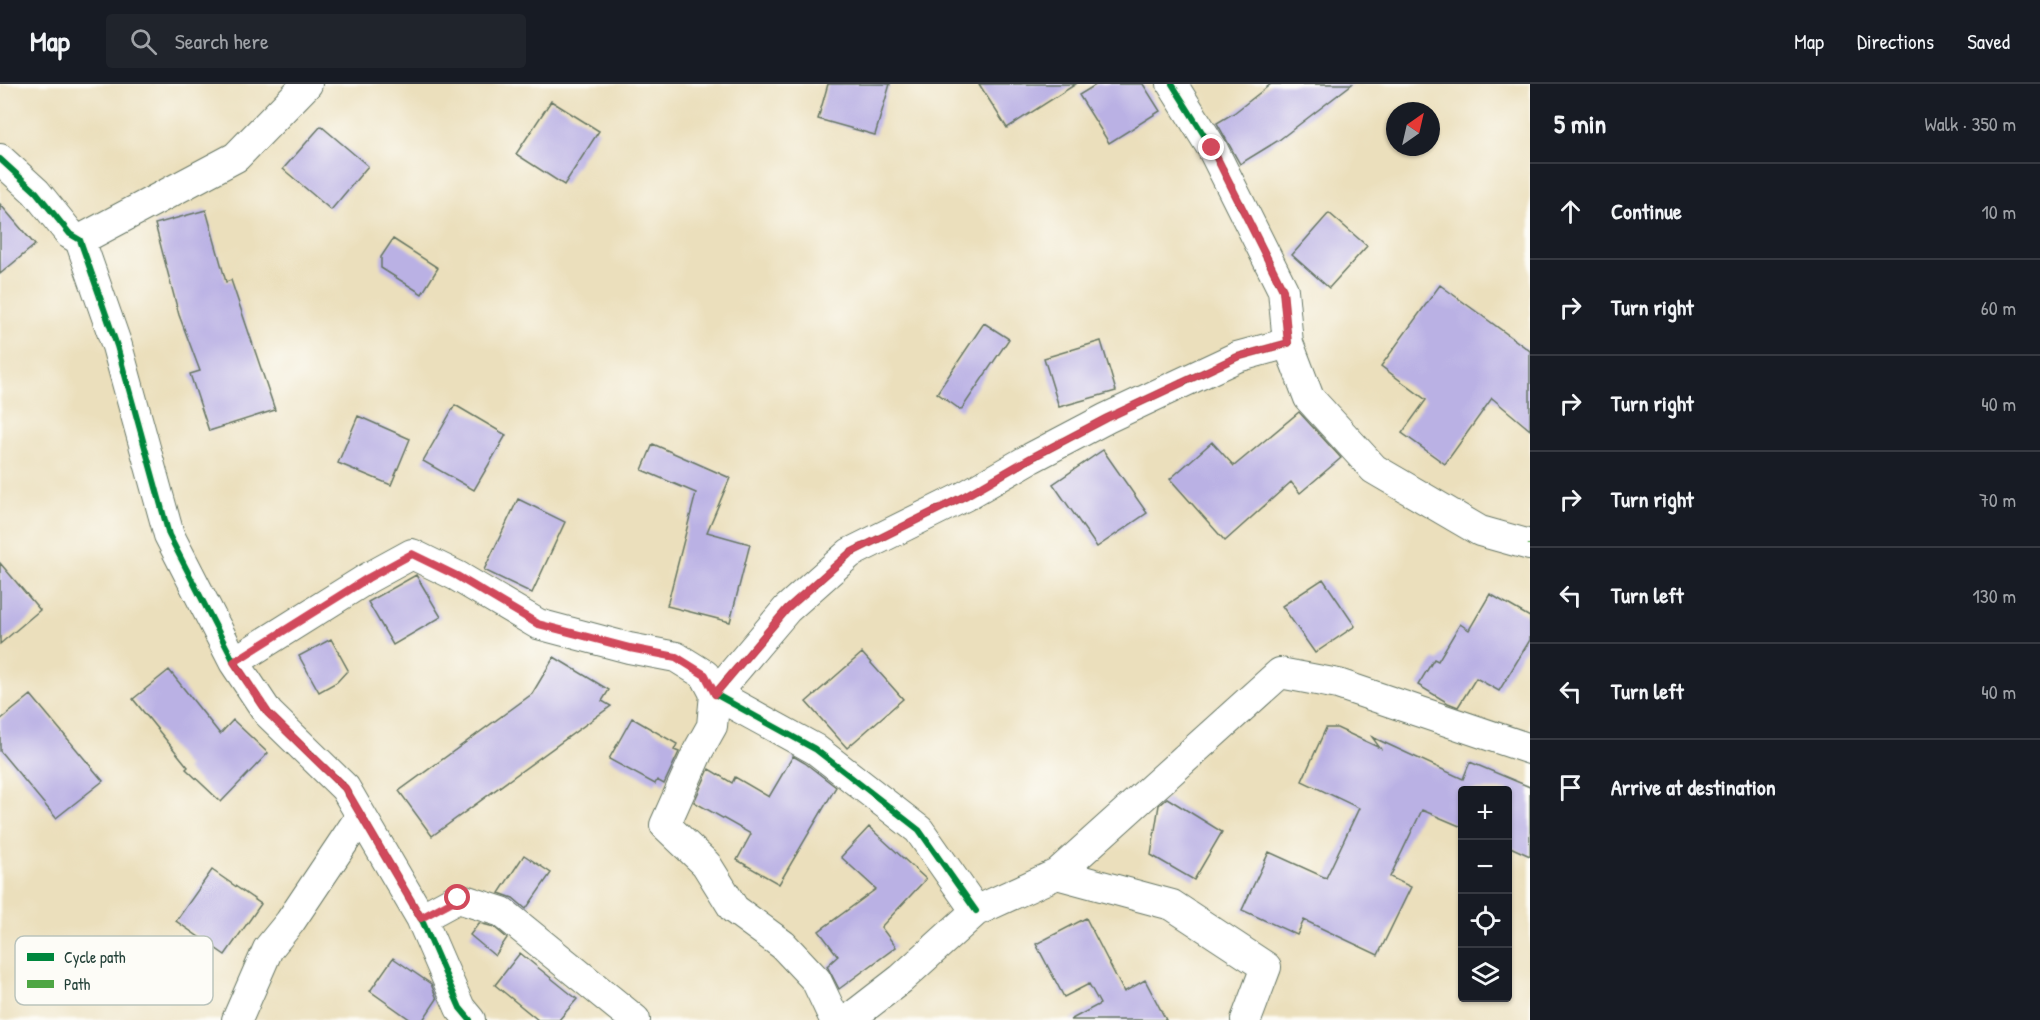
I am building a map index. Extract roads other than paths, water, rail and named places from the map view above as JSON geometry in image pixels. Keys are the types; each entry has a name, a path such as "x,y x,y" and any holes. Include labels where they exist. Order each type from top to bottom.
{"street":[{"path":"80,240 236,157 307,84"},
{"path":"1172,84 1212,148 1283,290 1288,343 1309,398 1374,469 1480,531 1530,545"},
{"path":"0,159 36,192 70,234 80,240 117,346 169,535 234,662 268,713 345,788 421,918 458,1016"},
{"path":"715,694 787,609 850,553 965,496 1107,418 1237,357 1288,343"},
{"path":"234,662 368,578 412,554 457,576 538,624 630,648 676,657 705,675 715,694 712,726 665,825 706,864 734,909 783,945 816,981 835,1020"},
{"path":"848,1020 901,979 976,911 1057,873 1280,673 1338,684 1530,750"},
{"path":"715,694 815,749 920,830 976,911"},
{"path":"237,1020 268,949 291,922 361,816"},
{"path":"1057,873 1172,905 1266,967 1246,1020"},
{"path":"421,918 458,898 502,912 635,1020"}]}
